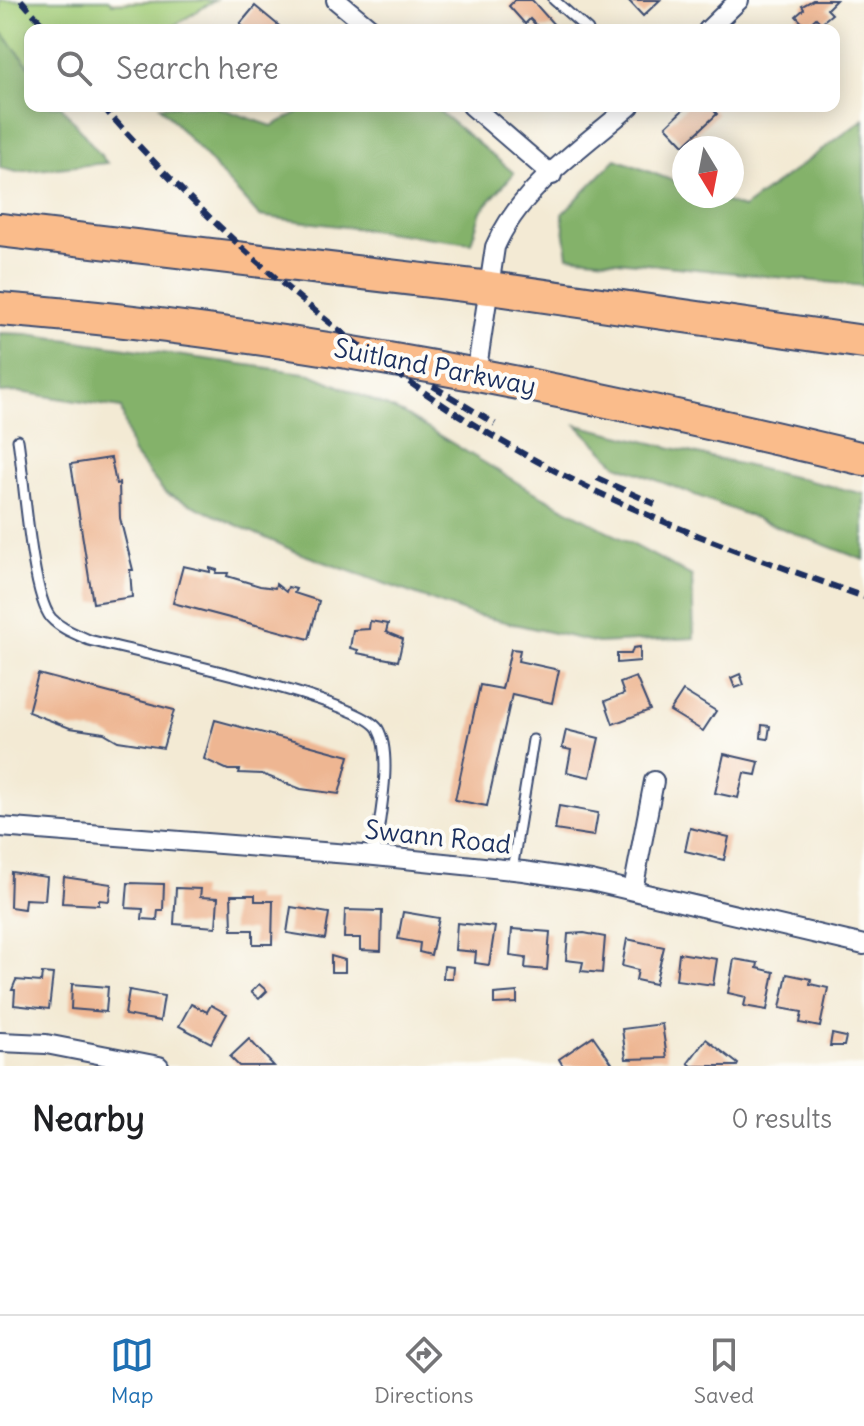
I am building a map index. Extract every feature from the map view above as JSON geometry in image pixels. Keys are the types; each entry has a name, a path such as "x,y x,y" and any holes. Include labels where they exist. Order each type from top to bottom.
{"highway":[{"path":"0,230 490,288 864,342"},
{"name":"Suitland Parkway","path":"0,309 250,335 476,375 864,459"}],"street":[{"path":"336,0 365,24"},
{"path":"714,24 739,0"},
{"path":"479,112 552,175"},
{"path":"476,375 495,247 500,234 535,188 623,112"},
{"path":"633,890 654,781"},
{"name":"Swann Road","path":"0,827 375,856 512,870 633,890 864,945"},
{"path":"0,1042 46,1044 159,1066"}],"lane":[{"path":"554,0 581,24"},
{"path":"18,440 37,576 50,617 64,629 89,640 317,699 368,717 384,744 375,856"},
{"path":"512,870 533,740"}],"green space":[{"path":"0,0 108,0 112,3 215,0 177,24 24,24 24,64 0,62"},
{"path":"0,30 24,60 24,112 66,112 107,163 17,172 0,168"},
{"path":"165,112 231,112 272,126 299,112 440,112 514,173 481,211 471,243 259,216"},
{"path":"864,119 864,286 568,256 562,214 616,159 672,180 672,208 744,207"},
{"path":"0,333 27,334 311,374 402,413 523,486 692,576 694,638 598,643 470,614 299,553 165,493 132,452 121,408 19,392 0,393"},
{"path":"577,425 864,494 864,560 617,465"}],"building":[{"path":"515,0 532,0 553,24 535,24 530,19 525,24 509,6"},
{"path":"628,0 660,0 643,16"},
{"path":"813,0 836,0 827,9 832,14 821,23 816,18 809,24 803,24 796,16 804,9 802,6"},
{"path":"255,6 277,24 240,24"},
{"path":"681,112 717,114 694,136 675,136 666,126"},
{"path":"111,458 116,484 119,483 120,518 133,570 130,570 132,597 93,603 71,464"},
{"path":"183,566 210,572 210,568 217,570 216,573 228,573 227,576 260,586 275,588 276,584 286,592 288,587 296,589 294,593 319,601 309,639 173,603"},
{"path":"370,621 388,624 386,632 403,639 398,661 357,653 358,650 350,648 353,630 369,629"},
{"path":"640,647 640,661 617,663 617,654 631,654 633,648"},
{"path":"511,649 520,650 518,661 559,670 552,703 512,694 487,806 455,800 480,685 502,689"},
{"path":"38,674 174,710 163,748 118,741 104,733 70,728 28,712"},
{"path":"740,674 744,685 735,688 731,678"},
{"path":"636,677 650,710 613,724 605,701 624,694 620,683"},
{"path":"683,691 716,711 703,731 670,711"},
{"path":"215,720 349,756 339,794 301,789 262,774 239,773 240,770 228,770 204,759"},
{"path":"762,725 770,726 768,739 761,738"},
{"path":"566,730 599,738 590,777 567,772 571,750 562,748"},
{"path":"724,754 759,762 756,775 744,773 738,798 715,793"},
{"path":"559,806 598,813 594,836 555,830"},
{"path":"690,828 729,837 724,860 685,851"},
{"path":"11,872 47,877 45,900 25,899 24,909 10,907"},
{"path":"64,877 111,884 109,901 99,900 99,905 62,903"},
{"path":"128,883 164,884 163,910 158,910 157,920 142,919 143,909 126,908"},
{"path":"176,888 201,889 200,897 218,898 216,927 174,924"},
{"path":"231,895 255,895 255,901 273,901 272,944 253,944 253,930 232,930"},
{"path":"291,907 329,913 325,939 287,933"},
{"path":"345,910 382,911 381,951 360,950 360,938 344,938"},
{"path":"403,912 439,918 431,955 419,952 420,943 398,939"},
{"path":"457,923 495,927 489,965 475,963 476,952 455,950"},
{"path":"512,929 550,932 547,970 525,968 526,958 510,956"},
{"path":"568,934 605,937 602,973 581,971 583,962 566,960"},
{"path":"627,939 664,947 655,984 636,980 638,970 622,966"},
{"path":"679,953 717,959 713,985 676,980"},
{"path":"331,956 345,960 345,972 331,972"},
{"path":"734,959 758,963 757,968 774,972 767,1010 744,1006 746,997 728,993"},
{"path":"444,966 453,967 452,978 443,978"},
{"path":"42,973 53,974 49,1009 14,1005 15,990 12,990 16,980 41,982"},
{"path":"787,974 811,979 810,984 828,988 820,1027 800,1023 802,1012 780,1008"},
{"path":"72,984 108,987 106,1012 71,1009"},
{"path":"259,984 267,991 259,999 251,992"},
{"path":"129,990 164,996 160,1021 125,1015"},
{"path":"517,992 517,1003 494,1004 494,994"},
{"path":"191,1004 207,1012 211,1005 227,1014 211,1043 179,1026"},
{"path":"662,1024 667,1058 626,1059 622,1029"},
{"path":"832,1034 846,1037 844,1046 830,1046"},
{"path":"593,1036 614,1066 563,1066 559,1059"},
{"path":"249,1039 274,1066 239,1066 230,1057"},
{"path":"706,1039 737,1066 692,1066 688,1063"}],"railway":[{"path":"21,0 43,24"},
{"path":"108,112 155,163 268,271 389,368 453,411 520,452 622,504 864,597"},
{"path":"433,386 495,424"},
{"path":"597,478 655,504"}]}
